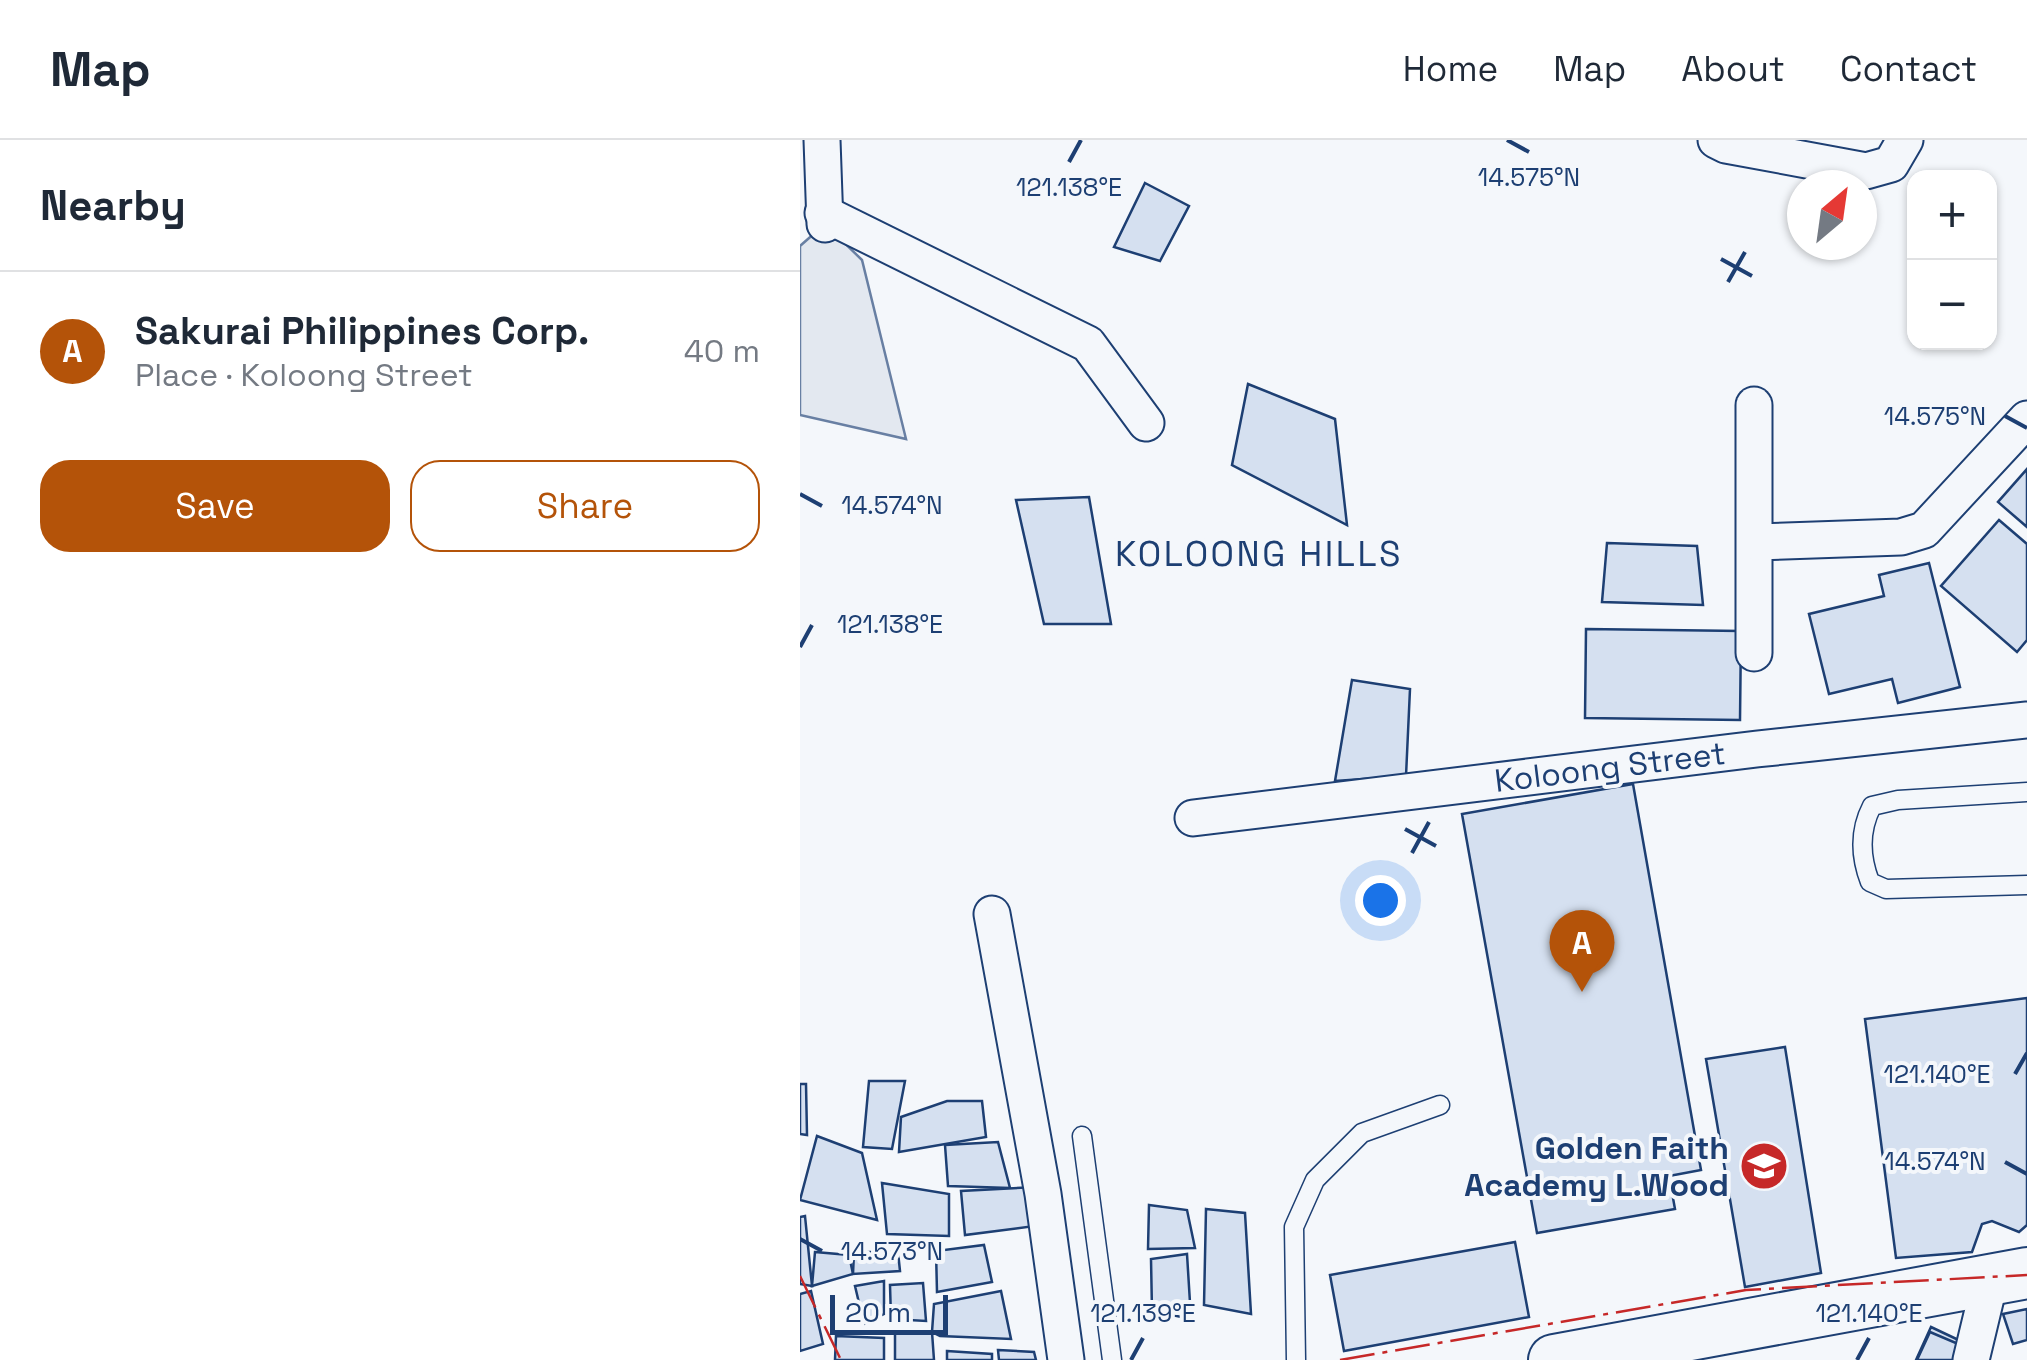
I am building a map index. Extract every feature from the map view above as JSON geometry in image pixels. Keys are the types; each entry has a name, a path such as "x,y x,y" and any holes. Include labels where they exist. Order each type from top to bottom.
{"main road":[{"path":"1554,1360 2009,1277"}],"street":[{"path":"822,140 824,218 1088,344 1146,423"},
{"path":"1716,140 1866,172 1891,164 1905,140"},
{"path":"1754,405 1754,653"},
{"path":"1756,542 1901,537 1924,530 2027,420"},
{"name":"Koloong Street","path":"1193,818 2027,720"},
{"path":"992,914 1043,1194 1066,1360"},
{"path":"1970,1360 2009,1277"}],"lane":[{"path":"2027,792 1898,800 1872,806 1862,826 1864,866 1870,882 1886,889 2027,885"},
{"path":"1296,1360 1294,1227 1315,1180 1362,1133 1440,1106"},
{"path":"1082,1136 1112,1360"}],"shaded area":[{"path":"825,224 862,260 906,439 800,415 800,246"}],"building":[{"path":"1145,183 1189,206 1160,261 1114,247"},
{"path":"1248,384 1335,419 1347,525 1232,465"},
{"path":"2027,469 2027,527 1998,502"},
{"path":"1089,497 1111,624 1044,624 1016,500"},
{"path":"1999,520 2027,544 2027,640 2017,652 1941,586"},
{"path":"1607,543 1697,546 1703,605 1602,602"},
{"path":"1929,563 1960,687 1898,703 1892,679 1829,694 1809,614 1884,596 1879,575"},
{"path":"1586,629 1741,631 1740,720 1585,718"},
{"path":"1352,680 1410,689 1406,776 1335,781"},
{"path":"1633,784 1701,1170 1669,1176 1675,1209 1537,1233 1462,814"},
{"path":"2027,998 2027,1225 2019,1232 1992,1221 1982,1224 1972,1252 1896,1258 1865,1019"},
{"name":"Golden Faith Academy L.Wood","path":"1785,1047 1821,1273 1745,1287 1706,1059"},
{"path":"869,1081 905,1081 892,1149 863,1147"},
{"path":"800,1084 806,1084 807,1135 800,1134"},
{"path":"947,1101 982,1101 986,1137 899,1152 901,1117"},
{"path":"817,1136 862,1153 877,1220 800,1200"},
{"path":"998,1142 1010,1188 948,1186 945,1145"},
{"path":"882,1183 949,1194 949,1236 887,1234"},
{"path":"1035,1187 1035,1226 965,1235 961,1191"},
{"path":"1149,1205 1187,1210 1195,1248 1148,1249"},
{"path":"1206,1209 1245,1213 1251,1314 1204,1305"},
{"path":"805,1216 812,1286 800,1284 800,1217"},
{"path":"1515,1242 1529,1317 1344,1351 1330,1275"},
{"path":"984,1245 992,1282 937,1292 936,1251"},
{"path":"815,1252 849,1255 853,1274 812,1286"},
{"path":"854,1252 898,1252 900,1271 853,1274"},
{"path":"1187,1254 1191,1319 1152,1311 1151,1259"},
{"path":"884,1281 884,1314 864,1324 855,1286"},
{"path":"923,1283 926,1321 891,1319 890,1285"},
{"path":"811,1291 823,1344 800,1351 800,1294"},
{"path":"1001,1291 1011,1339 940,1336 932,1332 934,1304"},
{"path":"2027,1309 2027,1340 2013,1344 2003,1314"},
{"path":"1931,1327 1967,1344 1961,1360 1916,1360"},
{"path":"932,1332 934,1360 895,1360 895,1333"},
{"path":"1930,1332 1963,1346 1959,1360 1917,1360"},
{"path":"836,1336 884,1338 884,1360 835,1360"},
{"path":"998,1350 1034,1352 1036,1360 999,1360"},
{"path":"947,1351 992,1354 992,1360 947,1360"}],"power":[{"path":"1340,1360 1746,1290 2027,1275"},
{"path":"800,1276 841,1360"}],"place":[{"name":"Sakurai Philippines Corp.","path":"1582,992"},
{"name":"Golden Faith Academy L.Wood","path":"1764,1166"}],"district":[{"name":"KOLOONG HILLS","path":"1259,554"}]}
